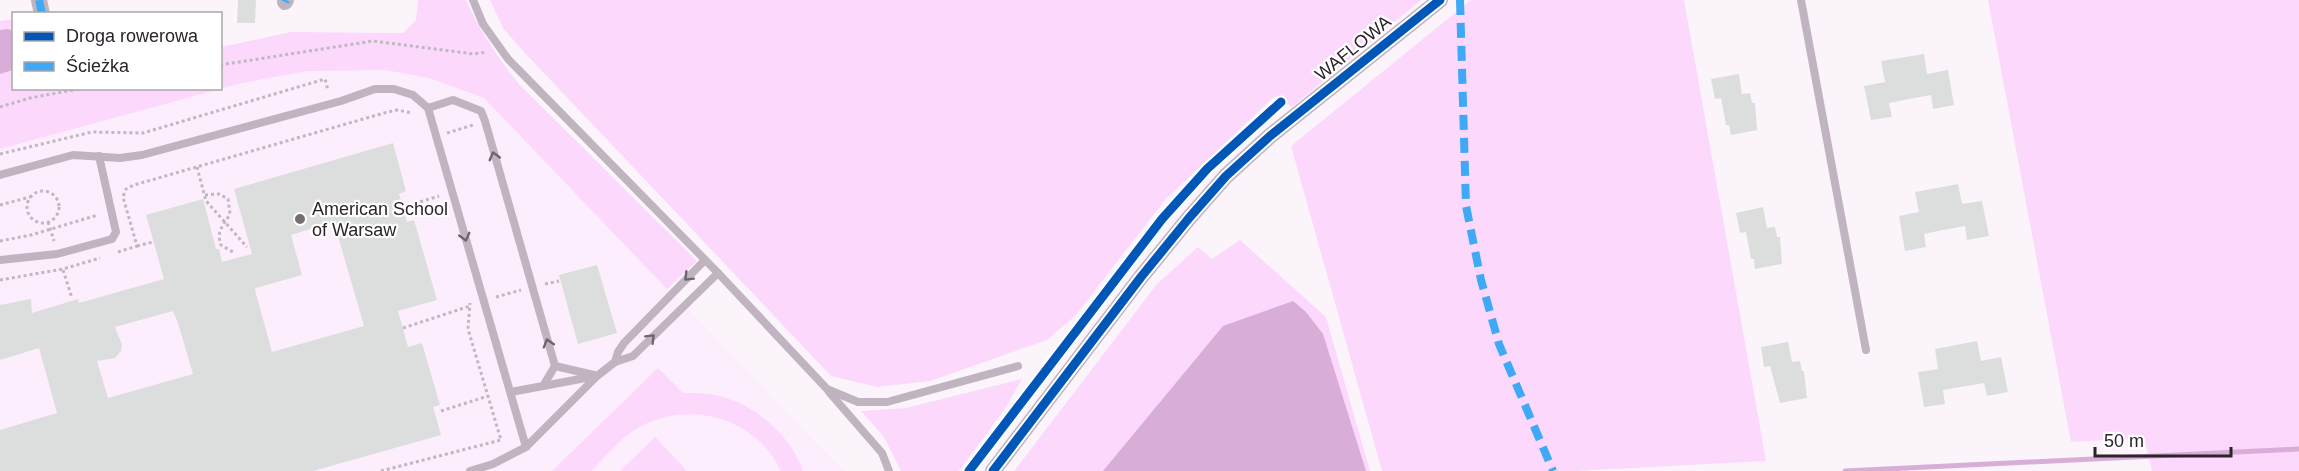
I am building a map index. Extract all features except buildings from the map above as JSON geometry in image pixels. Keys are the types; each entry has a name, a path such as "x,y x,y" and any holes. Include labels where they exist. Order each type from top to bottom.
{"street":[{"name":"WAFLOWA","path":"993,471 1189,218 1226,176 1287,123 1440,0"}],"lane":[{"path":"473,0 483,24 501,50 718,273 827,389 882,453 889,471"},
{"path":"1801,0 1866,350"},
{"path":"0,175 73,155 120,158 142,155 332,104 375,89 394,89 413,95 428,108 437,136 482,301 526,447"},
{"path":"428,108 453,100 481,111 555,366 543,386"},
{"path":"0,260 57,254 112,239 116,232 99,156"},
{"path":"615,362 624,343 705,260"},
{"path":"470,471 493,464 526,447 597,376 615,362 633,356 718,273"},
{"path":"555,366 597,376"},
{"path":"827,389 858,402 887,402 1018,366"},
{"path":"511,392 597,376"}],"path":[{"path":"222,65 373,41 474,54 501,50"},
{"path":"0,154 92,132 143,133 325,79 332,104"},
{"path":"0,107 30,98 73,90"},
{"path":"137,246 123,197 126,189 134,185 384,113 408,111 417,115"},
{"path":"437,136 485,122"},
{"path":"197,167 206,201 247,247"},
{"path":"0,205 41,191 55,196 59,206 57,216 43,223 33,220 27,206 31,196"},
{"path":"204,195 219,194 228,199 231,209 219,230 219,240 221,246 234,252"},
{"path":"404,207 441,195 444,205"},
{"path":"0,241 31,235 125,205"},
{"path":"116,253 153,242"},
{"path":"0,280 63,269 105,256"},
{"path":"63,269 72,298"},
{"path":"403,328 482,301 559,281"},
{"path":"381,471 501,440 468,329 470,306 468,296"},
{"path":"441,411 488,396"}],"shaded area":[{"path":"418,0 466,0 490,44 519,84 697,261 667,289 484,98 429,78 385,70 307,71 222,88 222,47 291,32 403,33 416,20"},
{"path":"490,0 1421,0 1292,107 1275,96 1165,200 1075,316 1047,340 930,381 877,387 831,376 523,51 503,28"},
{"path":"1471,0 1684,0 1766,461 1576,471 1382,471 1291,146"},
{"path":"1988,0 2299,0 2299,471 2152,471 2144,438 2071,442"},
{"path":"12,19 12,90 216,90 0,149 0,21"},
{"path":"0,30 12,31 12,70 0,74"},
{"name":"American School of Warsaw","path":"385,70 429,78 484,98 844,471 0,471 0,149 242,83 306,71"},
{"path":"1240,240 1326,317 1370,471 1014,471 1157,284 1198,247 1212,259"},
{"path":"1293,301 1306,312 1323,334 1366,471 1103,471 1223,326"},
{"path":"658,368 683,393 721,396 762,417 783,436 803,471 781,471 769,452 753,436 715,417 694,414 672,416 651,422 631,432 591,471 552,471"},
{"path":"1022,379 1006,407 959,471 901,471 884,437 861,411 906,408"},
{"path":"655,437 687,471 620,471"}],"waterway":[{"path":"1845,471 2299,449"}],"marked path":[{"path":"39,0 42,12"},
{"path":"1460,0 1466,206 1481,280 1499,344 1553,471"}],"cycle path":[{"path":"993,471 1141,277 1226,176 1270,136 1440,0"},
{"path":"969,471 1162,219 1207,169 1281,102"}],"place":[{"name":"American School of Warsaw","path":"300,219"}]}
